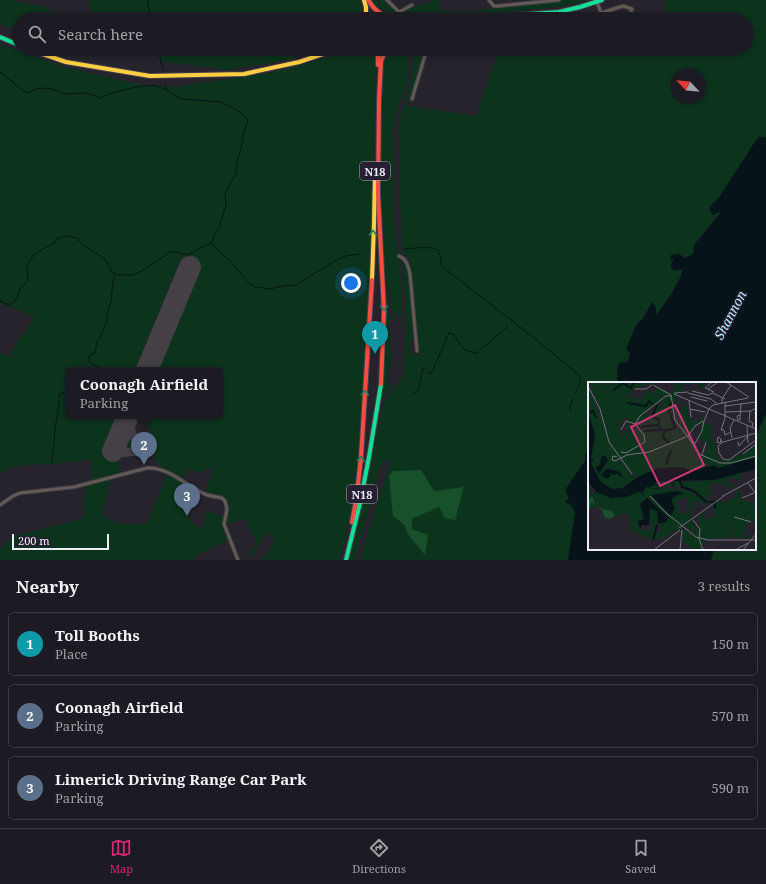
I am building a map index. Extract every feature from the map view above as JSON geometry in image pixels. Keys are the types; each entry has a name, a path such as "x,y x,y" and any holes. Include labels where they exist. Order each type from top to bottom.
{"main road":[{"path":"364,0 366,12"},
{"path":"368,0 379,12"},
{"path":"558,12 602,0"},
{"path":"0,37 12,43"},
{"path":"48,56 66,62 150,76 244,74 299,62 317,56"},
{"name":"N18","path":"343,560 355,506 363,432 375,196 378,56"},
{"name":"N18","path":"346,560 364,480 381,383 384,311 379,219 378,150 379,100 381,61 383,56"}],"street":[{"path":"387,0 399,12 412,5"},
{"path":"489,0 494,6 559,0"},
{"path":"596,2 601,12"},
{"path":"605,12 623,6 632,9 631,12"},
{"path":"412,99 425,56"},
{"path":"399,256 403,257 407,261 410,274 417,351"},
{"path":"0,505 20,493 74,488 147,468 153,468 166,472 206,494 222,498 225,501 227,509 224,524 238,560"}],"green space":[{"path":"0,0 49,7 49,11 65,12 12,12 12,28 0,24"},
{"path":"88,0 361,0 362,12 91,12"},
{"path":"370,0 386,0 387,2 384,3 397,12 390,12"},
{"path":"433,0 440,0 439,10 470,11 547,0 587,0 570,5 505,12 401,12"},
{"path":"665,0 766,0 766,137 758,138 720,196 709,208 722,210 694,245 693,254 685,258 674,259 673,263 683,269 678,282 655,316 652,302 644,317 636,325 627,362 619,363 617,370 617,382 588,382 588,450 585,455 585,461 565,490 569,499 565,502 572,506 575,513 568,560 360,560 391,461 387,461 384,462 379,470 355,560 348,560 372,450 385,401 404,374 406,312 402,258 406,262 409,275 414,338 411,339 410,353 420,354 410,258 402,253 398,126 410,82 413,56 424,56 407,106 476,116 497,56 754,56 754,12 665,12","holes":["434,491 439,507 412,519 412,529 425,554 407,533 405,525"]},
{"path":"0,44 12,48 12,56 34,56 62,66 136,84 174,87 274,72 331,56 376,57 372,231 357,485 344,545 339,560 261,560 270,550 275,539 266,533 253,555 248,558 257,541 249,530 246,519 225,524 230,508 226,498 221,494 205,493 214,466 201,472 187,470 182,478 157,465 151,428 136,419 223,419 223,367 158,367 201,265 181,258 136,367 65,367 65,419 115,419 101,452 118,459 120,474 91,480 92,460 24,465 11,468 0,474 0,353 9,357 21,335 23,336 34,317 13,308 4,306 0,302"},
{"path":"158,56 299,56 287,60 228,70 159,61"},
{"path":"408,56 408,77 393,128 394,213 402,299 402,319 396,315 390,306 382,243 380,164 384,57"},
{"path":"386,309 402,324 400,329 400,323 390,316 391,361 387,383 393,385 382,397 386,345"},
{"path":"766,414 766,560 711,560 714,550 756,550 756,435"},
{"path":"126,426 136,446 133,447 134,450 120,452 117,448"},
{"path":"421,470 434,491 464,487 455,520 445,518 439,507 412,519 412,529 428,535 425,555 407,533 405,525 393,516 389,476 393,471"},
{"path":"167,474 195,490 188,517 190,521 202,528 207,511 224,516 221,525 228,540 193,557 195,560 0,560 0,549 16,535 84,518 85,486 110,480 103,516 119,524 147,524"}],"water":[{"name":"Shannon","path":"758,137 766,137 766,414 756,435 756,382 616,382 619,363 628,362 630,352 626,349 636,325 644,317 652,302 656,307 656,315 672,293 681,275 683,269 674,271 670,266 674,260 670,259 671,255 679,254 685,258 693,254 694,245 722,211 713,215 709,208 720,196"},
{"path":"588,450 588,550 714,550 711,560 568,560 575,513 572,506 565,502 569,498 565,490 585,461 585,455"}],"waterway":[{"path":"147,0 150,12"},
{"path":"160,56 163,71"},
{"path":"0,72 27,93 35,89 42,88 53,89 65,94 83,93 100,98 128,89 151,85 163,88 182,99 221,102 245,116 248,120 237,161 236,173 225,193 226,205 220,225 212,243"},
{"path":"166,84 166,89"},
{"path":"0,301 5,304 13,303 21,288 28,280 27,265 29,261 36,253 54,244 57,238 67,236 76,238 84,246 105,259 112,272 118,275 132,275 142,271 170,252 188,255 211,243"},
{"path":"212,244 232,263 250,284 256,287 270,289 296,285 338,259 360,254"},
{"path":"405,249 432,248 438,250 442,266"},
{"path":"444,268 578,374 580,381 575,393"},
{"path":"99,367 90,363 89,358 91,354 95,353 97,341 100,338 107,321 107,313 111,301 115,274"},
{"path":"427,371 431,374 449,333 454,335 463,348 477,353 508,326"},
{"path":"414,393 417,392 423,368 425,369"},
{"path":"52,462 60,394 65,392"},
{"path":"571,410 570,407 573,398"}],"taxiway":[{"path":"113,451 119,453 140,451 126,420"}],"runway":[{"path":"148,367 190,267"},
{"path":"113,451 127,419"}],"traffic: fast":[{"path":"559,12 602,0"},
{"path":"0,37 12,42"},
{"path":"346,560 360,503 381,384"}],"traffic: slow":[{"path":"364,0 366,12"},
{"path":"48,56 66,62 150,76 244,74 299,62 317,56"},
{"path":"372,280 375,173"}],"traffic: jam":[{"path":"368,0 379,12"},
{"path":"378,56 378,65"},
{"path":"381,384 384,311 378,193 379,100 381,61 383,56"},
{"path":"352,522 361,458 372,280"}],"place":[{"name":"Toll Booths","path":"375,354"},
{"name":"Coonagh Airfield","path":"144,465"},
{"name":"Limerick Driving Range Car Park","path":"187,516"}]}
